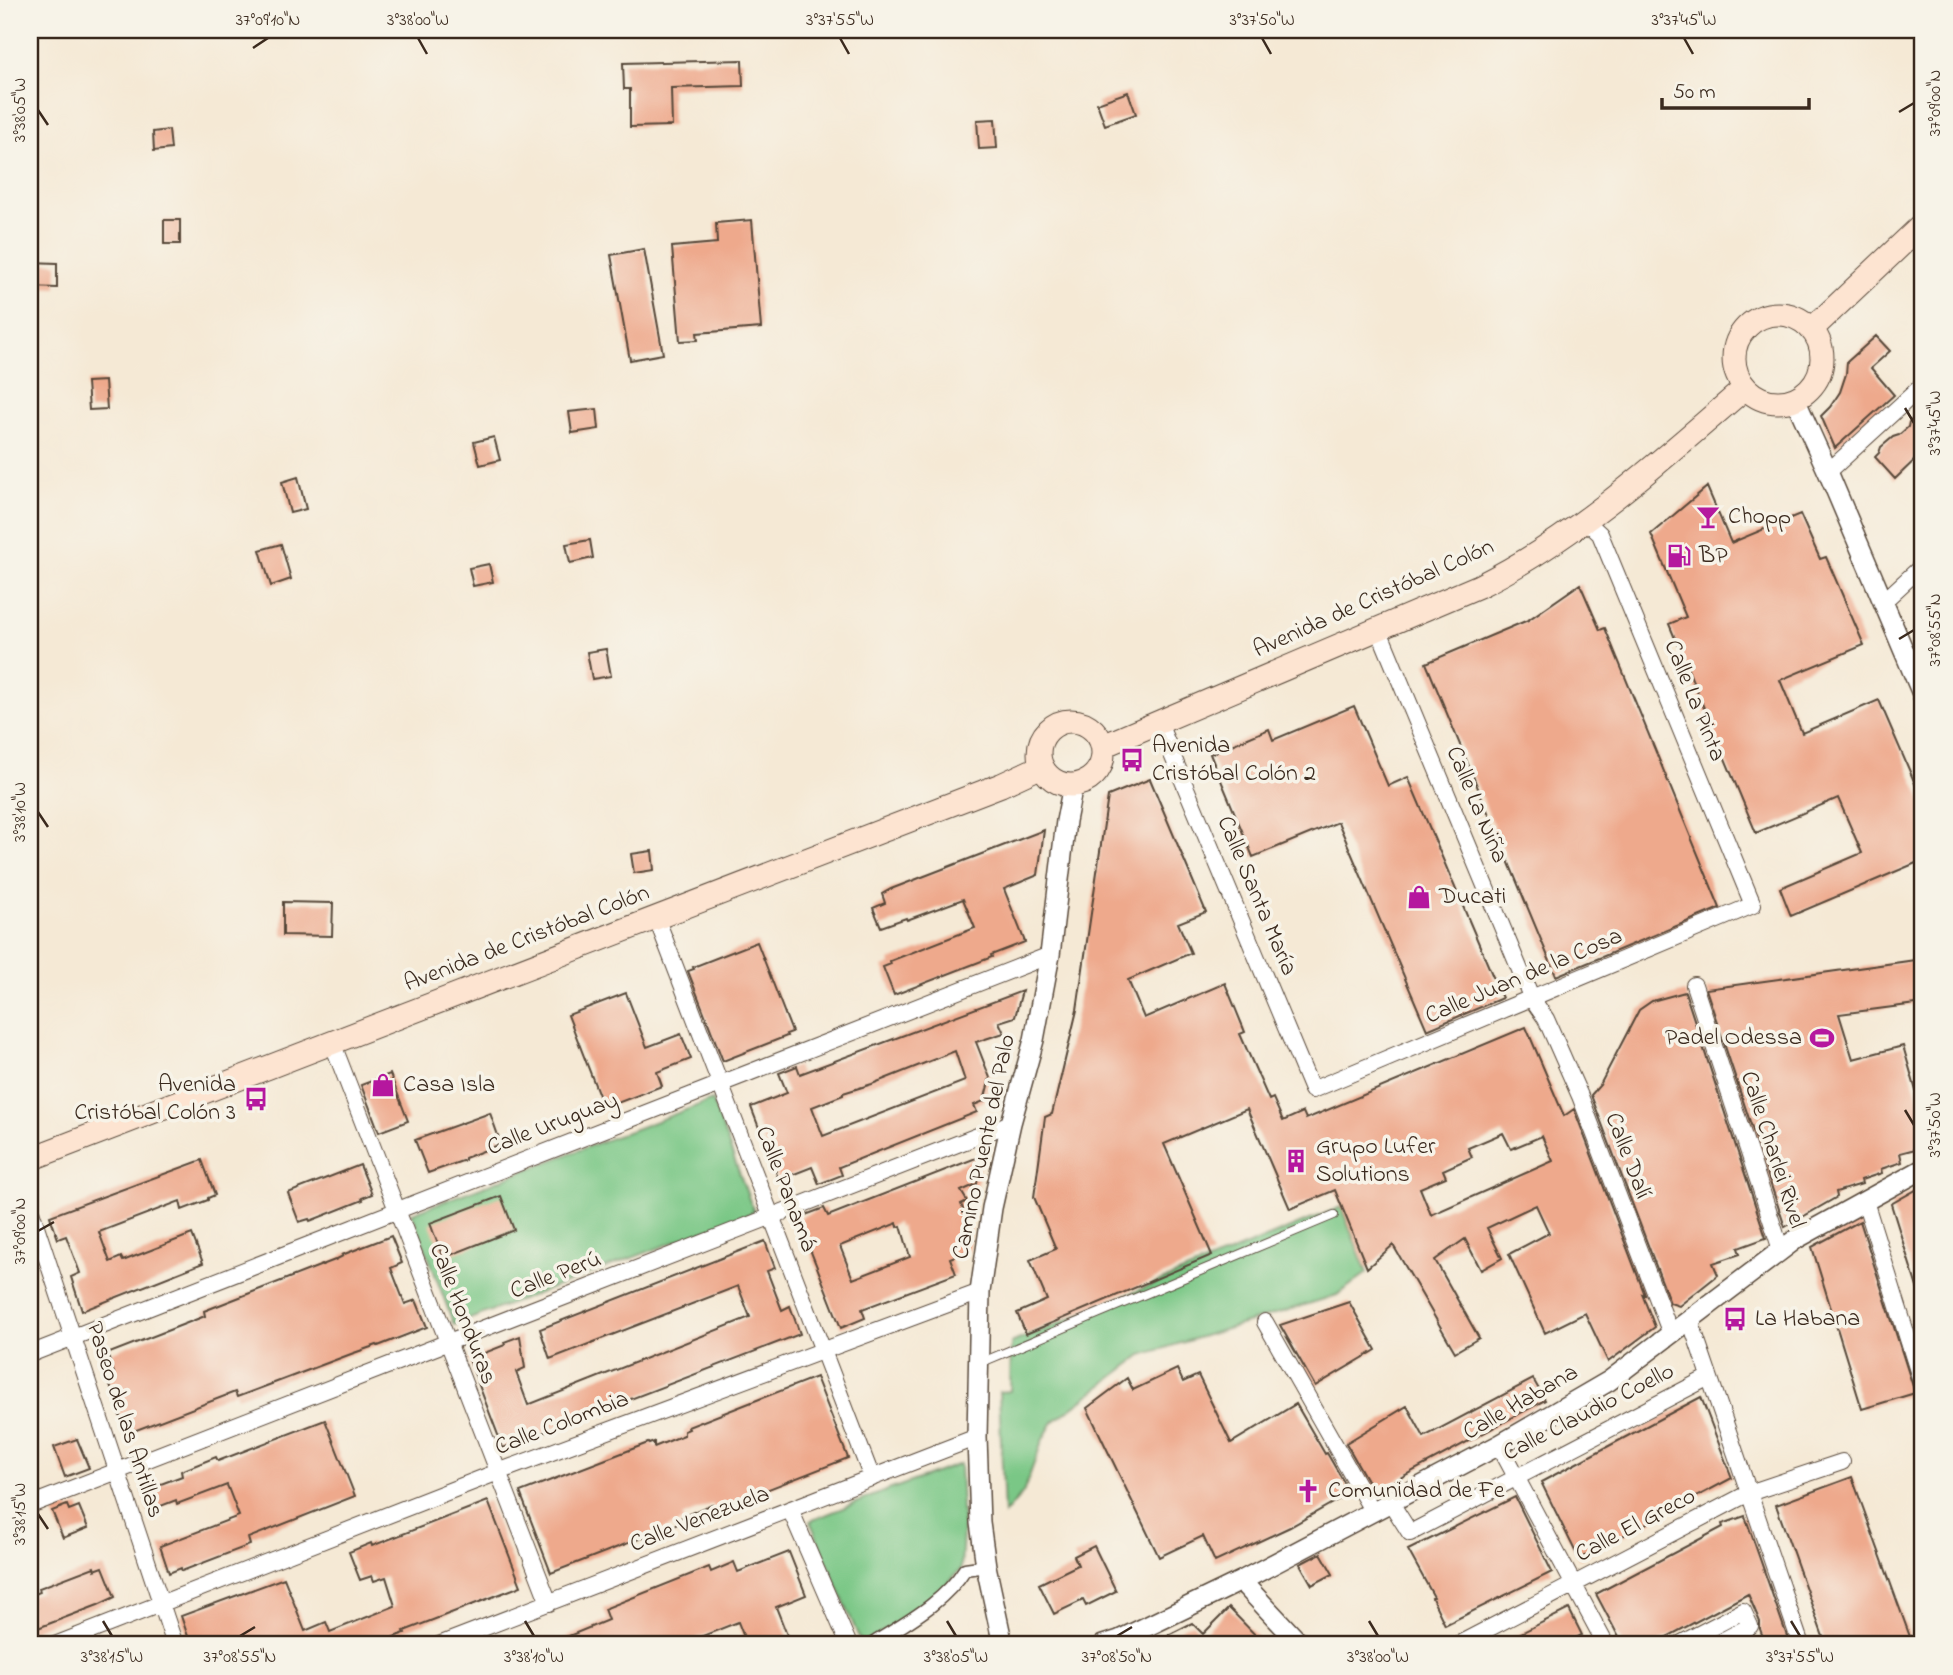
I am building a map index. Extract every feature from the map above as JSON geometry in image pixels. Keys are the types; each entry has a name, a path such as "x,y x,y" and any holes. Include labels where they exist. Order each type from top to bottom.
{"main road":[{"path":"1812,329 1923,224"},
{"path":"1774,314 1801,320 1812,329 1822,354 1821,368 1811,386 1795,399 1782,402 1755,397 1745,388 1733,363 1734,348 1739,335 1748,325 1760,317 1774,314"},
{"name":"Avenida de Cristóbal Colón","path":"1103,746 1479,586 1506,572 1585,520 1665,457 1745,388"},
{"path":"1081,722 1093,729 1103,746 1102,763 1090,779 1073,785 1055,781 1048,775 1042,766 1039,753 1044,736 1056,724 1081,722"},
{"name":"Avenida de Cristóbal Colón","path":"30,1159 1002,785 1042,766"}],"street":[{"path":"1828,472 1923,385"},
{"path":"1795,399 1923,696"},
{"name":"Calle La Pinta","path":"1585,520 1600,534 1754,905"},
{"path":"1883,602 1923,565"},
{"name":"Calle La Niña","path":"1378,628 1532,999"},
{"name":"Calle Santa María","path":"1158,721 1312,1090"},
{"name":"Camino Puente del Palo","path":"1003,1645 980,1523 977,1364 980,1292 992,1208 1011,1123 1034,1040 1050,955 1066,821 1073,785"},
{"name":"Calle Juan de la Cosa","path":"1312,1090 1754,905"},
{"name":"Calle Panamá","path":"656,917 872,1478"},
{"name":"Calle Uruguay","path":"30,1354 1050,955"},
{"name":"Calle Charlei Rivel","path":"1694,985 1781,1250"},
{"name":"Calle Dalí","path":"1532,999 1546,1019 1580,1096 1671,1334"},
{"name":"Calle Honduras","path":"332,1042 549,1603"},
{"name":"Calle Perú","path":"30,1505 1011,1123"},
{"name":"Calle Habana","path":"1122,1642 1499,1446 1609,1381 1796,1239 1923,1170"},
{"path":"1865,1201 1923,1387"},
{"name":"Paseo de las Antillas","path":"30,1208 175,1645"},
{"name":"Calle Colombia","path":"55,1645 498,1472 980,1292"},
{"path":"1690,1320 1801,1645"},
{"path":"1265,1322 1373,1512"},
{"name":"Calle Claudio Coello","path":"1391,1503 1410,1532 1709,1377"},
{"name":"Calle Venezuela","path":"439,1645 977,1437"},
{"path":"1499,1446 1606,1645"},
{"name":"Calle El Greco","path":"1457,1645 1749,1493 1842,1462"},
{"path":"790,1509 849,1645"},
{"path":"872,1645 937,1602 955,1585 965,1569 986,1566"},
{"path":"1241,1581 1301,1645"},
{"path":"1678,1645 1743,1611 1749,1626 1714,1645"}],"lane":[{"path":"977,1364 1335,1215"}],"green space":[{"path":"712,1100 754,1212 454,1325 412,1213"},
{"path":"1341,1207 1367,1273 1337,1295 1142,1355 1053,1422 1043,1439 1023,1493 1004,1515 999,1392 1010,1391 1011,1343"},
{"path":"960,1464 963,1531 961,1569 930,1601 862,1645 810,1521"}],"building":[{"path":"742,60 743,86 671,88 672,126 630,127 630,89 624,89 623,63"},
{"path":"1128,92 1136,114 1105,125 1097,103"},
{"path":"995,119 997,148 979,149 977,120"},
{"path":"169,130 171,149 154,151 153,132"},
{"path":"164,220 180,220 180,244 164,244"},
{"path":"752,220 761,328 697,333 698,340 680,341 672,247 717,243 716,223"},
{"path":"644,249 663,354 630,360 611,255"},
{"path":"30,262 57,263 57,288 30,287"},
{"path":"1876,336 1890,351 1871,368 1894,395 1835,448 1821,416 1840,392 1847,362"},
{"path":"105,381 107,409 89,410 87,382"},
{"path":"597,409 599,429 572,433 569,412"},
{"path":"1923,410 1923,452 1895,479 1875,457 1881,447 1899,435"},
{"path":"494,437 500,460 480,465 474,442"},
{"path":"298,477 306,509 290,513 282,482"},
{"path":"1707,487 1731,543 1800,514 1820,559 1826,557 1864,645 1780,680 1802,733 1879,700 1923,802 1923,860 1791,916 1780,888 1862,853 1838,798 1756,833 1669,624 1686,617 1651,534"},
{"path":"590,540 593,558 570,563 566,544"},
{"path":"281,544 291,579 271,586 260,550"},
{"path":"489,564 493,582 473,586 469,568"},
{"path":"1580,584 1600,630 1605,628 1720,908 1556,976 1426,663 1528,620"},
{"path":"606,649 611,676 592,679 587,652"},
{"path":"1354,706 1388,786 1408,777 1502,998 1427,1030 1338,822 1253,857 1210,754 1269,729 1273,740"},
{"path":"1150,779 1206,912 1178,923 1191,953 1128,980 1144,1018 1225,983 1245,1032 1240,1034 1269,1100 1273,1098 1283,1121 1303,1112 1306,1119 1526,1027 1564,1116 1574,1109 1655,1327 1608,1362 1585,1313 1545,1333 1509,1254 1549,1233 1536,1205 1487,1228 1502,1258 1481,1270 1465,1239 1435,1260 1479,1338 1455,1352 1393,1245 1367,1268 1335,1190 1290,1209 1247,1109 1164,1144 1212,1255 1026,1334 1017,1313 1047,1300 1030,1260 1056,1249 1034,1197 1045,1117 1052,1114 1077,1010 1108,796","holes":["1503,1133 1511,1149 1542,1136 1553,1161 1431,1215 1420,1188 1446,1177 1443,1170 1472,1157 1468,1148"]},
{"path":"1044,830 1038,875 1004,889 1025,942 894,995 883,967 891,964 890,961 975,928 963,899 881,927 873,908 885,903 882,894"},
{"path":"652,851 654,870 634,873 631,854"},
{"path":"283,902 333,903 332,936 283,935"},
{"path":"757,942 792,1032 723,1061 688,971"},
{"path":"1923,959 1923,1003 1839,1014 1853,1059 1903,1046 1923,1115 1923,1147 1900,1153 1902,1162 1861,1180 1862,1184 1836,1192 1837,1197 1785,1227 1706,989"},
{"path":"1022,991 1015,1017 999,1022 1004,1033 976,1042 990,1078 984,1101 974,1105 977,1112 839,1167 842,1175 819,1184 812,1167 779,1180 751,1107 787,1093 779,1073 797,1066 800,1074","holes":["955,1051 965,1081 823,1136 812,1107"]},
{"path":"1685,992 1766,1238 1738,1248 1740,1254 1713,1263 1718,1275 1679,1306 1670,1303 1591,1095 1600,1085 1639,1010 1652,1001"},
{"path":"626,993 647,1047 681,1034 691,1059 657,1072 662,1086 612,1105 610,1100 602,1103 568,1015"},
{"path":"390,1074 408,1121 379,1132 361,1085"},
{"path":"490,1113 501,1144 428,1173 415,1140"},
{"path":"981,1156 977,1184 961,1191 967,1201 961,1204 970,1228 968,1251 950,1258 956,1274 862,1309 865,1318 841,1328 802,1229 804,1228 800,1217 824,1208 828,1216","holes":["897,1223 898,1227 901,1226 910,1257 853,1279 840,1246"]},
{"path":"202,1160 215,1195 208,1200 182,1210 180,1201 99,1232 110,1262 121,1257 123,1261 192,1234 203,1263 82,1311 71,1277 80,1273 66,1236 58,1239 50,1216"},
{"path":"360,1165 372,1194 310,1221 299,1222 288,1193"},
{"path":"1923,1186 1923,1297 1920,1297 1891,1204"},
{"path":"501,1196 514,1230 443,1258 430,1223"},
{"path":"1860,1221 1915,1393 1862,1409 1812,1247"},
{"path":"391,1236 402,1263 391,1268 405,1304 416,1300 427,1327 237,1397 235,1392 126,1434 107,1376 114,1373 107,1354 205,1316 204,1311"},
{"path":"765,1241 775,1268 767,1271 782,1310 790,1306 800,1334 503,1448 469,1359 520,1336 525,1368 516,1372 528,1405 750,1317 738,1286 550,1359 540,1329"},
{"path":"1349,1302 1376,1350 1315,1386 1280,1325"},
{"path":"1177,1369 1183,1382 1198,1375 1231,1443 1296,1404 1350,1493 1290,1527 1215,1562 1203,1536 1159,1557 1087,1408 1127,1378 1133,1390"},
{"path":"816,1377 848,1458 720,1508 714,1508 712,1504 682,1517 684,1520 680,1523 551,1573 520,1492 648,1443 654,1442 654,1447 684,1435 688,1427"},
{"path":"1533,1379 1545,1400 1376,1491 1346,1443 1407,1406 1424,1437"},
{"path":"1701,1397 1732,1478 1579,1559 1541,1482"},
{"path":"325,1420 355,1496 248,1538 250,1545 182,1571 181,1568 169,1573 160,1546 239,1516 227,1485 177,1504 176,1500 148,1511 142,1491 182,1476 181,1471 216,1457 218,1461"},
{"path":"77,1439 89,1468 65,1477 54,1447"},
{"path":"1852,1477 1913,1645 1826,1645 1776,1505"},
{"path":"1515,1497 1552,1572 1445,1625 1432,1598 1434,1597 1408,1550"},
{"path":"488,1501 521,1586 404,1631 405,1633 377,1645 191,1645 181,1616 284,1578 305,1631 326,1622 330,1632 395,1606 386,1577 374,1581 372,1576 360,1580 349,1552 371,1543 372,1546"},
{"path":"67,1505 69,1510 79,1506 88,1528 63,1538 52,1511"},
{"path":"1745,1516 1790,1645 1766,1645 1748,1594 1652,1645 1623,1645 1596,1594 1723,1527 1722,1524"},
{"path":"1094,1546 1116,1591 1086,1606 1083,1600 1054,1614 1039,1584 1078,1565 1074,1556"},
{"path":"789,1552 806,1595 776,1607 791,1645 747,1645 738,1622 680,1645 547,1645 608,1620 604,1609 709,1567 711,1572 734,1562 738,1572"},
{"path":"1321,1553 1333,1574 1312,1585 1300,1564"},
{"path":"94,1567 95,1570 103,1567 115,1597 30,1631 30,1596 40,1592 39,1588"},
{"path":"1229,1608 1265,1645 1178,1645 1168,1635 1192,1623 1203,1634"},
{"path":"1569,1609 1582,1635 1561,1645 1497,1645"}],"place":[{"name":"Chopp","path":"1708,517"},
{"name":"BP","path":"1679,556"},
{"name":"Avenida Cristóbal Colón 2","path":"1132,760"},
{"name":"Ducati","path":"1419,897"},
{"name":"Padel Odessa","path":"1822,1038"},
{"name":"Casa Isla","path":"383,1085"},
{"name":"Avenida Cristóbal Colón 3","path":"256,1099"},
{"name":"Grupo Lufer Solutions","path":"1296,1161"},
{"name":"La Habana","path":"1735,1319"},
{"name":"Comunidad de Fe","path":"1308,1491"}]}
